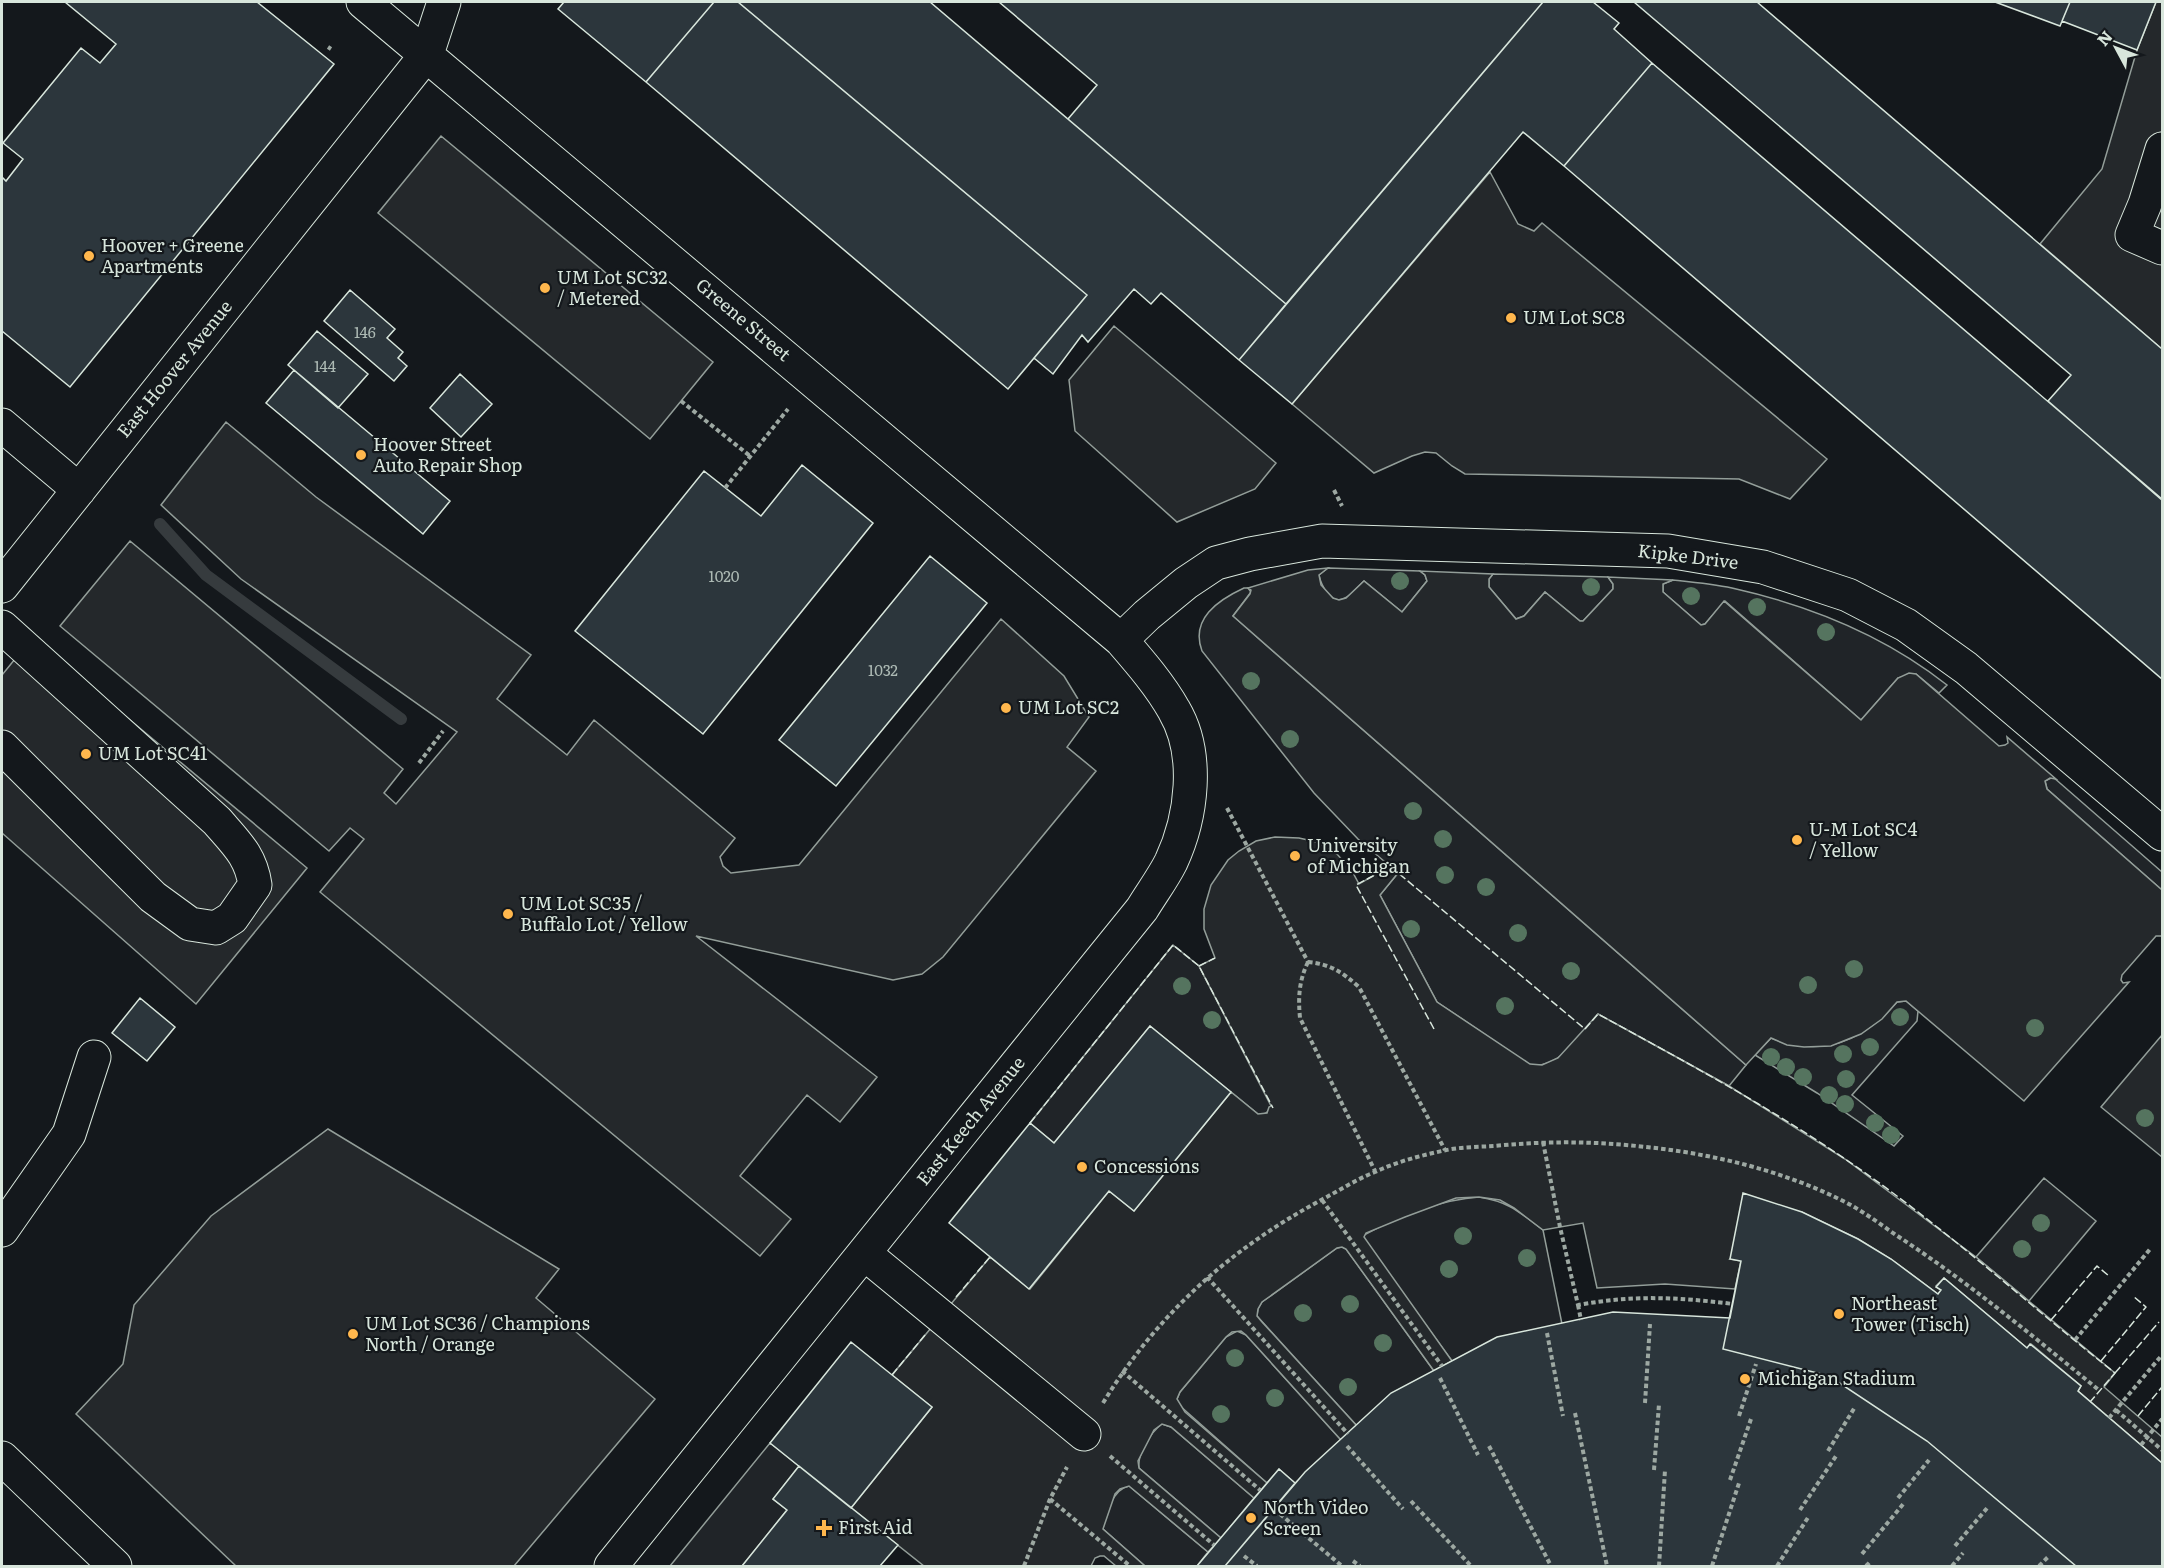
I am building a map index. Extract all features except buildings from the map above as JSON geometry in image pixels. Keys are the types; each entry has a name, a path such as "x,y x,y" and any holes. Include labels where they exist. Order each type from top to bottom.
{"street":[{"name":"Greene Street","path":"363,2 1121,640"},
{"name":"East Hoover Avenue","path":"2,586 427,54 444,2"},
{"path":"2163,149 2132,235 2163,248"},
{"path":"2,425 79,490"},
{"name":"Kipke Drive","path":"1121,640 1146,615 1186,583 1216,563 1250,554 1322,541 1668,551 1763,567 1848,595 1906,625 1966,668 2163,834"},
{"path":"2,627 217,821 243,850 253,868 255,885 232,918 216,928 190,924 153,897 2,747"},
{"name":"East Keech Avenue","path":"611,1566 1142,909 1170,863 1187,811 1190,781 1188,751 1175,711 1121,640"},
{"path":"2,1230 69,1134 94,1057"},
{"path":"865,1254 1084,1434"},
{"path":"2,1458 115,1566"}],"path":[{"path":"681,401 750,456"},
{"path":"725,488 791,405"},
{"path":"1334,490 1345,511"},
{"path":"419,763 443,731"},
{"path":"1227,808 1308,962"},
{"path":"1308,962 1323,963 1341,971 1359,987 1445,1150"},
{"path":"1308,962 1302,975 1298,994 1300,1018 1375,1172"},
{"path":"1544,1142 1581,1320"},
{"path":"1024,1566 1050,1499 1084,1434 1122,1371 1167,1315 1207,1277 1261,1236 1375,1172 1445,1150 1544,1142 1615,1144 1685,1151 1794,1179 1848,1203 1931,1257 1992,1303 2100,1391"},
{"path":"1322,1200 1442,1366"},
{"path":"2075,1340 2151,1248"},
{"path":"1207,1277 1348,1434"},
{"path":"1578,1305 1643,1297 1733,1304"},
{"path":"1645,1403 1650,1324"},
{"path":"1547,1334 1563,1416"},
{"path":"2109,1418 2163,1355"},
{"path":"1738,1416 1755,1364"},
{"path":"1122,1371 1260,1490"},
{"path":"1440,1378 1478,1455"},
{"path":"1654,1470 1659,1404"},
{"path":"1828,1451 1855,1407"},
{"path":"2116,1410 2163,1450"},
{"path":"1575,1413 1607,1566"},
{"path":"1730,1480 1751,1419"},
{"path":"2141,1445 2163,1419"},
{"path":"1084,1434 1214,1545"},
{"path":"1347,1446 1403,1509"},
{"path":"1489,1446 1551,1566"},
{"path":"1800,1510 1836,1456"},
{"path":"1898,1498 1929,1460"},
{"path":"1659,1566 1665,1470"},
{"path":"1712,1566 1739,1483"},
{"path":"1050,1499 1130,1566"},
{"path":"1411,1501 1471,1566"},
{"path":"1862,1554 1904,1503"},
{"path":"1955,1546 1988,1507"},
{"path":"1280,1514 1342,1566"},
{"path":"1777,1566 1809,1516"},
{"path":"1952,1566 1963,1552"},
{"path":"1244,1556 1257,1566"},
{"path":"2039,1566 2048,1557"},
{"path":"1353,1561 1360,1566"},
{"path":"1866,1566 1871,1561"}],"shaded area":[{"path":"2156,2 2162,2 2162,349 2040,244 2102,169 2137,50"},
{"name":"UM Lot SC32 / Metered","path":"441,136 713,362 650,439 378,213"},
{"name":"UM Lot SC8","path":"1490,172 1518,224 1534,231 1542,223 1827,459 1790,499 1739,479 1465,474 1436,453 1425,452 1374,473 1292,404"},
{"path":"1114,326 1276,463 1255,489 1177,522 1075,431 1069,380"},
{"path":"226,422 316,497 531,655 497,699 567,755 594,720 735,838 720,857 723,866 731,873 799,865 1001,619 1064,676 1089,717 1067,747 1096,771 943,957 922,974 893,980 696,936 877,1077 840,1122 807,1095 740,1176 791,1219 760,1256 320,892 364,839 350,828 329,851 60,626 130,541 403,769 384,793 396,804 457,732 241,579 161,505"},
{"path":"1328,568 1420,571 1425,575 1427,581 1402,612 1364,581 1345,598 1340,600 1331,597 1324,589 1319,575"},
{"name":"U-M Lot SC4 / Yellow","path":"1328,568 1319,575 1321,585 1333,598 1339,600 1346,598 1364,581 1402,612 1427,581 1425,575 1420,571 1493,574 1489,579 1489,587 1516,619 1524,616 1545,592 1580,621 1583,621 1613,589 1613,584 1608,577 1673,580 1663,584 1663,592 1701,625 1705,624 1724,601 1861,720 1898,678 1909,673 1916,674 1999,746 2008,743 2007,737 2056,779 2050,778 2045,781 2047,789 2162,890 2162,936 2156,936 2122,975 2123,983 2129,982 2024,1101 1906,1001 1897,1002 1882,1019 1861,1034 1831,1046 1787,1045 1771,1038 1746,1065 1233,616 1250,594 1251,590 1248,588 1308,570"},
{"path":"1493,574 1608,577 1613,584 1613,589 1583,621 1580,621 1545,592 1524,616 1516,619 1489,587 1489,579"},
{"path":"1673,580 1732,588 1817,613 1872,637 1923,667 1947,685 1939,693 1916,674 1898,678 1861,720 1725,601 1705,624 1701,625 1663,592 1663,584"},
{"path":"1244,588 1248,588 1251,592 1233,616 1746,1065 1729,1086 1598,1014 1561,1056 1541,1065 1530,1065 1437,1002 1380,895 1398,873 1358,839 1314,793 1202,651 1199,640 1203,620 1216,605"},
{"name":"UM Lot SC41","path":"32,638 307,868 196,1004 2,833 2,675"},
{"path":"2053,777 2162,872 2162,890 2047,789 2045,781"},
{"path":"1275,837 1299,838 1317,842 1337,854 1352,871 1359,884 1373,876 1385,862 1398,873 1380,895 1437,1002 1530,1064 1542,1065 1558,1058 1598,1014 1729,1086 1845,1159 1976,1257 2115,1373 2104,1387 2162,1437 2162,1463 2078,1391 2081,1386 2031,1344 2027,1348 1944,1278 1936,1286 1941,1290 1938,1294 1891,1259 1858,1239 1802,1212 1730,1259 1741,1261 1735,1289 1665,1284 1597,1288 1583,1223 1543,1230 1500,1200 1479,1197 1456,1198 1366,1233 1364,1237 1452,1361 1434,1371 1346,1249 1342,1247 1337,1248 1262,1302 1258,1309 1257,1316 1262,1322 1357,1426 1341,1440 1241,1331 1232,1332 1226,1337 1180,1392 1177,1399 1185,1412 1267,1483 1254,1498 1171,1427 1162,1424 1154,1430 1138,1461 1139,1468 1221,1538 1208,1552 1129,1486 1120,1489 1115,1494 1103,1529 1145,1566 1116,1566 1104,1556 1100,1556 1095,1558 1091,1566 924,1566 851,1508 932,1407 892,1375 990,1257 1030,1289 1109,1191 1134,1211 1231,1092 1258,1114 1267,1113 1271,1106 1199,966 1215,958 1204,929 1204,909 1211,885 1228,860 1239,851 1256,841"},
{"path":"1173,945 1199,966 1272,1105 1271,1107 1265,1113 1258,1114 1150,1026 1054,1143 1030,1123"},
{"path":"1906,1001 1918,1011 1917,1021 1852,1095 1903,1136 1894,1146 1817,1093 1755,1055 1771,1038 1807,1046 1824,1046 1840,1042 1870,1027 1897,1002"},
{"path":"2162,1035 2162,1157 2101,1107"},
{"name":"UM Lot SC36 / Champions North / Orange","path":"328,1129 559,1269 536,1298 655,1399 514,1566 236,1566 76,1414 123,1364 134,1305 211,1216"},
{"path":"2044,1178 2096,1221 2029,1301 1976,1257"},
{"path":"1479,1197 1507,1205 1543,1230 1562,1324 1452,1361 1365,1242 1364,1235 1420,1210"},
{"path":"1337,1248 1346,1249 1434,1371 1357,1426 1257,1316 1262,1302"},
{"path":"1237,1331 1246,1335 1341,1440 1295,1483 1279,1469 1267,1483 1179,1405 1177,1399 1180,1392 1226,1337"},
{"path":"1162,1424 1171,1427 1254,1498 1221,1538 1139,1468 1140,1456 1146,1444 1153,1432"},
{"path":"770,1443 799,1466 773,1499 787,1510 742,1566 670,1566"},
{"path":"1129,1486 1208,1552 1197,1566 1145,1566 1103,1529 1114,1497 1123,1488"}],"waterway":[{"path":"160,524 206,575 401,719"}],"fence":[{"path":"1434,1029 1356,885 1373,876 1385,862 1585,1029 1598,1014 1785,1120 1915,1209 2115,1373 2090,1402"},
{"path":"1030,1123 1173,945 1199,966 1273,1108"},
{"path":"1199,966 1215,958"},
{"path":"956,1297 990,1257"},
{"path":"2051,1320 2097,1266 2109,1276"},
{"path":"2101,1361 2146,1307 2133,1296"},
{"path":"2115,1373 2159,1322"},
{"path":"892,1375 925,1335"},
{"path":"2138,1416 2162,1387"}],"place":[{"name":"Hoover + Greene Apartments","path":"89,256"},
{"name":"UM Lot SC32 / Metered","path":"545,288"},
{"name":"UM Lot SC8","path":"1511,318"},
{"name":"Hoover Street Auto Repair Shop","path":"361,455"},
{"name":"UM Lot SC2","path":"1006,708"},
{"name":"UM Lot SC41","path":"86,754"},
{"name":"U-M Lot SC4 / Yellow","path":"1797,840"},
{"name":"University of Michigan","path":"1295,856"},
{"name":"UM Lot SC35 / Buffalo Lot / Yellow","path":"508,914"},
{"name":"Concessions","path":"1082,1167"},
{"name":"Northeast Tower (Tisch)","path":"1839,1314"},
{"name":"UM Lot SC36 / Champions North / Orange","path":"353,1334"},
{"name":"Michigan Stadium","path":"1745,1379"},
{"name":"North Video Screen","path":"1251,1518"},
{"name":"First Aid","path":"824,1528"}]}
